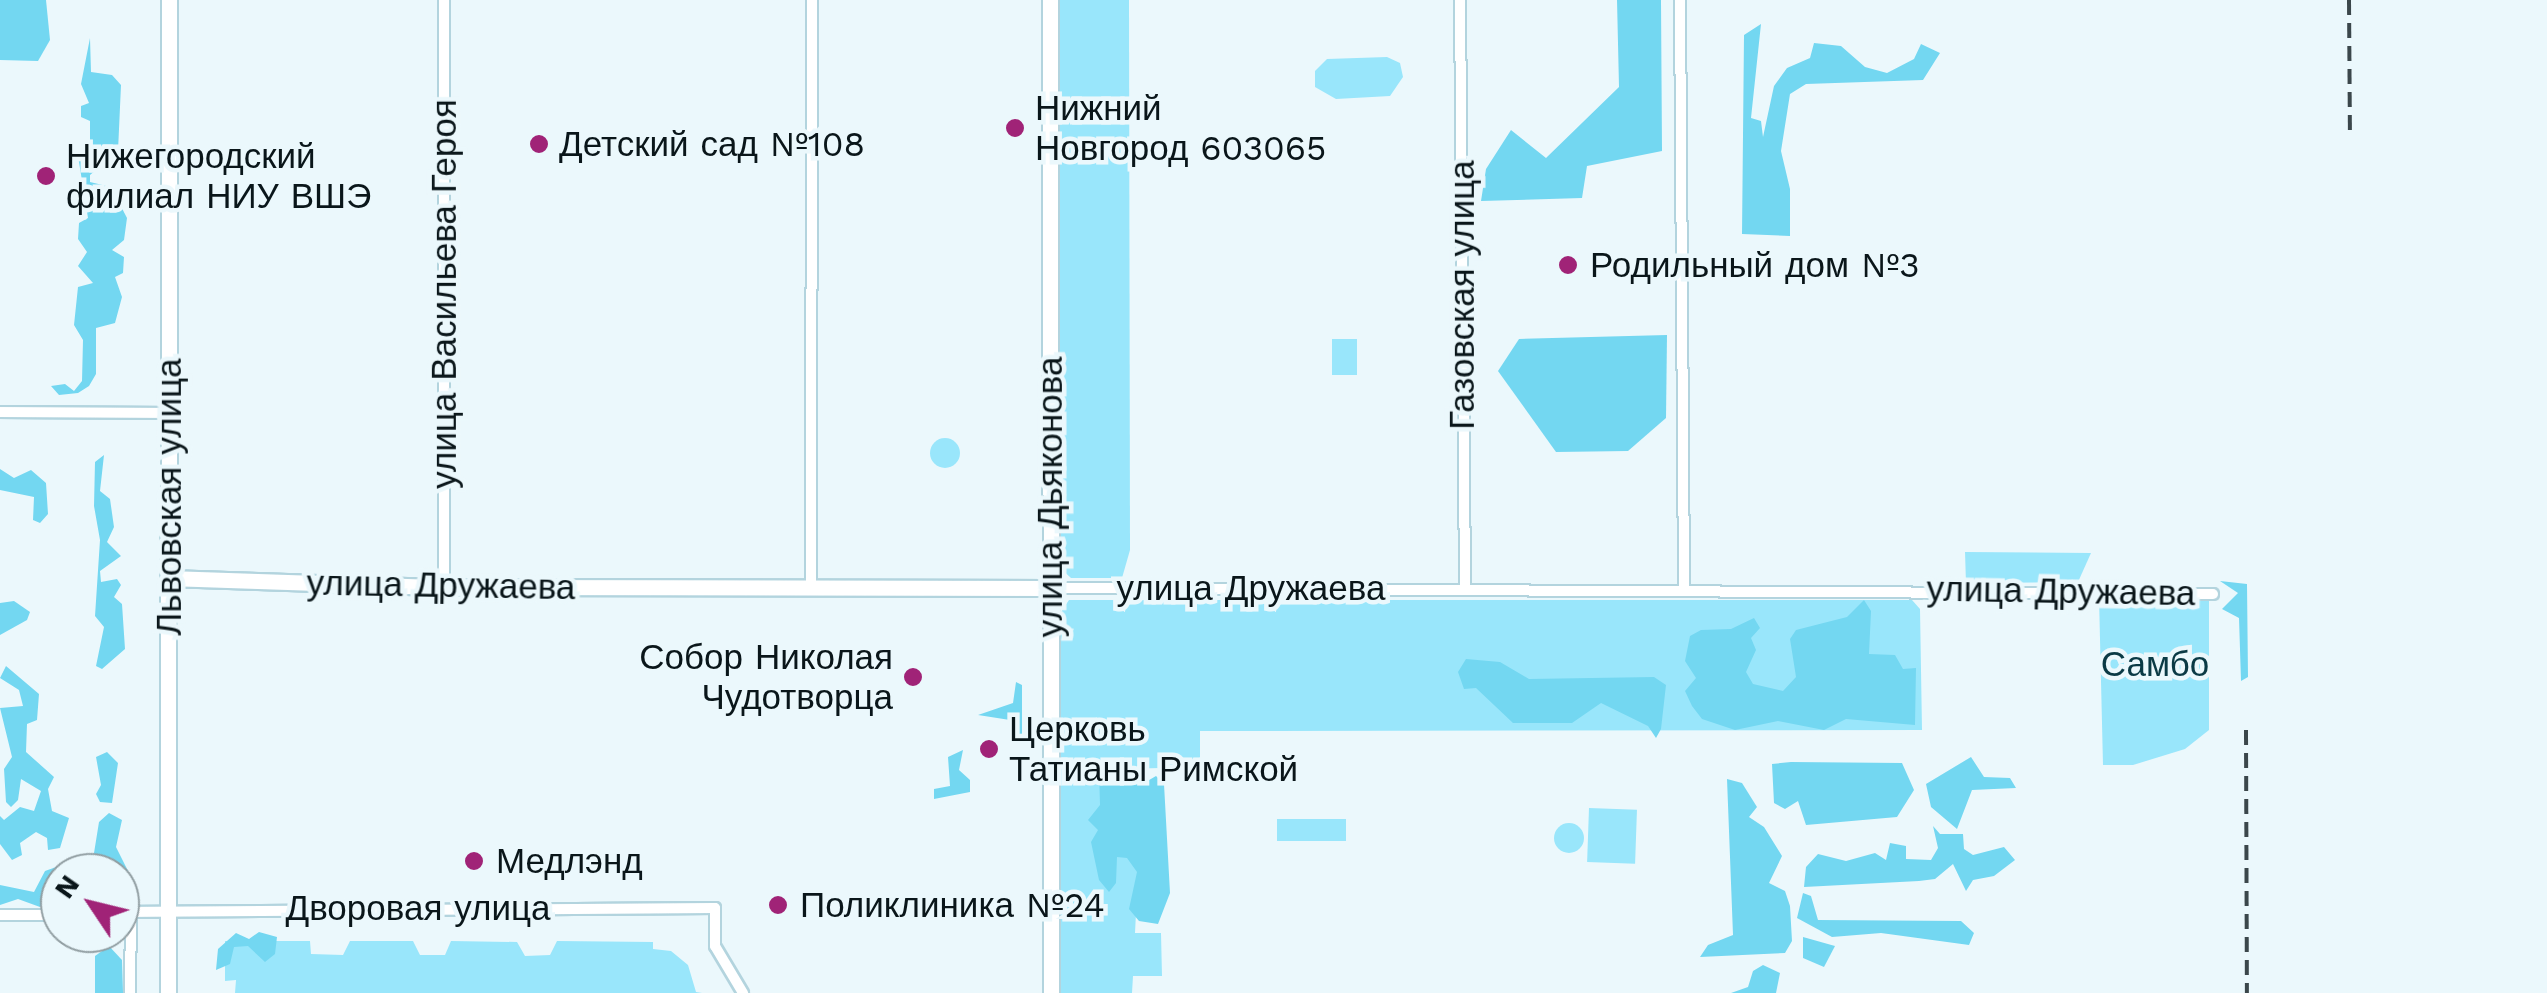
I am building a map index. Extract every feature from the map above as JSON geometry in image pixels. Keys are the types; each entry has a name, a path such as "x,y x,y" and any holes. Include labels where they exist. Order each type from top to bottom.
{"main road":[{"name":"Львовская улица","path":"168,993 169,0"},
{"name":"улица Дьяконова","path":"1050,0 1051,993"},
{"name":"улица Дружаева","path":"168,578 444,587 1050,588"}],"street":[{"name":"улица Васильева Героя","path":"444,0 444,587"},
{"path":"811,588 812,0"},
{"name":"Газовская улица","path":"1460,0 1465,589"},
{"path":"1680,0 1684,586"},
{"path":"0,412 168,413"},
{"name":"улица Дружаева","path":"1050,588 1684,586 2213,594"},
{"name":"Дворовая улица","path":"140,911 715,908 715,946 743,993"},
{"path":"0,915 40,914"},
{"path":"128,953 130,993"}],"green space":[{"path":"1057,0 1129,0 1130,550 1122,578 1071,578 1059,567"},
{"path":"1387,57 1400,63 1403,77 1390,96 1336,99 1315,87 1315,71 1327,59"},
{"path":"1332,339 1357,339 1357,375 1332,375"},
{"path":"945,438 959,447 960,453 951,467 945,468 931,459 930,453 939,439"},
{"path":"1965,552 2091,553 2078,582 1966,583"},
{"name":"Самбо","path":"2099,597 2209,599 2209,730 2185,749 2133,765 2103,765"},
{"path":"1069,600 1912,600 1920,609 1922,730 1200,731 1200,767 1121,769 1138,873 1135,933 1161,933 1162,976 1133,976 1132,993 1059,993 1059,615"},
{"path":"1589,808 1637,810 1635,864 1587,862"},
{"path":"1277,819 1346,819 1346,841 1277,841"},
{"path":"1569,823 1580,827 1584,838 1580,849 1569,853 1558,849 1554,838 1558,827"},
{"path":"225,941 310,941 311,954 343,955 350,941 413,941 420,955 445,955 451,941 517,942 525,956 550,955 557,941 653,942 653,949 671,951 688,965 696,992 702,993 235,993 236,980 225,981"}],"shaded area":[{"path":"0,0 46,0 50,40 38,61 0,60"},
{"path":"1617,0 1661,0 1662,151 1587,166 1582,198 1481,201 1486,169 1511,130 1546,158 1619,87"},
{"path":"1761,24 1751,118 1761,121 1763,137 1774,86 1787,68 1810,58 1814,43 1841,46 1865,67 1887,73 1914,59 1921,44 1940,53 1923,80 1806,84 1790,94 1781,151 1790,189 1790,236 1742,234 1744,35"},
{"path":"90,38 91,72 112,75 121,85 118,151 90,175 90,182 111,187 127,218 124,240 112,250 124,257 123,273 115,277 122,297 115,323 96,328 96,374 89,386 78,393 59,395 51,386 65,384 74,391 82,381 83,340 74,325 78,287 93,283 78,266 87,252 78,239 79,223 88,218 78,156 90,148 90,121 81,117 81,106 89,103 81,84"},
{"path":"1667,335 1666,418 1628,451 1556,452 1498,371 1519,339"},
{"path":"104,455 100,491 110,499 114,527 107,542 121,556 100,571 101,582 117,579 121,585 114,597 122,604 125,649 102,669 96,666 104,627 95,616 100,540 94,506 95,462"},
{"path":"0,469 14,478 31,470 46,483 48,514 40,523 33,520 34,497 0,490"},
{"path":"2220,581 2247,584 2248,677 2241,681 2239,618 2222,609 2238,593"},
{"path":"1864,600 1871,611 1869,654 1895,655 1903,669 1916,668 1915,725 1846,719 1824,730 1778,721 1735,730 1702,719 1692,706 1685,691 1696,678 1685,661 1690,636 1701,630 1731,629 1754,618 1760,628 1751,638 1756,650 1746,672 1753,684 1783,691 1796,677 1790,639 1796,630 1847,617"},
{"path":"14,601 30,612 27,620 0,635 0,603"},
{"path":"1466,659 1500,662 1529,679 1654,677 1666,685 1661,729 1656,738 1648,726 1601,703 1572,723 1513,723 1476,688 1464,689 1458,672"},
{"path":"6,666 39,694 37,720 27,724 26,752 54,777 48,789 52,811 69,818 60,848 48,850 47,838 36,832 20,843 22,855 12,860 0,844 0,816 4,820 20,807 34,811 41,791 21,779 18,800 11,807 6,802 4,769 12,757 0,708 23,706 19,690 0,678"},
{"path":"1016,682 1022,685 1022,741 1016,745 1010,720 978,715 1013,703"},
{"path":"963,750 959,770 970,780 970,792 934,799 934,789 950,786 948,757"},
{"path":"107,752 118,763 112,803 100,802 96,794 101,785 96,757"},
{"path":"1971,757 1984,777 2010,778 2016,788 1972,790 1957,829 1931,807 1926,784"},
{"path":"1902,763 1914,790 1897,817 1806,825 1798,801 1785,809 1774,803 1772,764"},
{"path":"1099,771 1144,783 1156,776 1164,784 1170,893 1158,924 1139,921 1129,909 1137,872 1127,858 1117,857 1116,883 1109,892 1099,880 1091,842 1098,830 1088,820 1100,805"},
{"path":"1727,779 1742,783 1757,807 1749,817 1764,827 1782,856 1769,883 1785,891 1790,906 1792,941 1785,953 1700,957 1708,945 1733,935"},
{"path":"109,813 122,820 116,847 119,853 94,853 99,822"},
{"path":"1933,826 1940,834 1963,834 1964,849 1973,855 2004,847 2015,860 1994,876 1973,880 1966,891 1953,864 1935,879 1804,887 1806,867 1818,854 1846,861 1875,853 1886,860 1890,843 1906,846 1906,859 1931,860 1938,848"},
{"path":"40,881 40,907 18,899 0,905 0,885 34,892"},
{"path":"1803,893 1811,896 1818,920 1961,921 1974,933 1969,945 1881,933 1832,937 1797,918"},
{"path":"259,932 277,937 275,954 265,962 248,946 234,947 230,964 216,970 218,949 236,933 249,939"},
{"path":"1803,937 1835,946 1824,967 1803,958"},
{"path":"116,953 122,960 123,993 95,993 95,956"},
{"path":"1763,965 1780,973 1776,993 1731,993 1748,987 1753,971"}],"railway":[{"path":"2349,0 2350,138"},
{"path":"2246,730 2247,993"}],"place":[{"name":"Нижний Новгород 603065","path":"1015,128"},
{"name":"Детский сад №108","path":"539,144"},
{"name":"Нижегородский филиал НИУ ВШЭ","path":"46,176"},
{"name":"Родильный дом №3","path":"1568,265"},
{"name":"Собор Николая Чудотворца","path":"913,677"},
{"name":"Церковь Татианы Римской","path":"989,749"},
{"name":"Медлэнд","path":"474,861"},
{"name":"Поликлиника №24","path":"778,905"}]}
